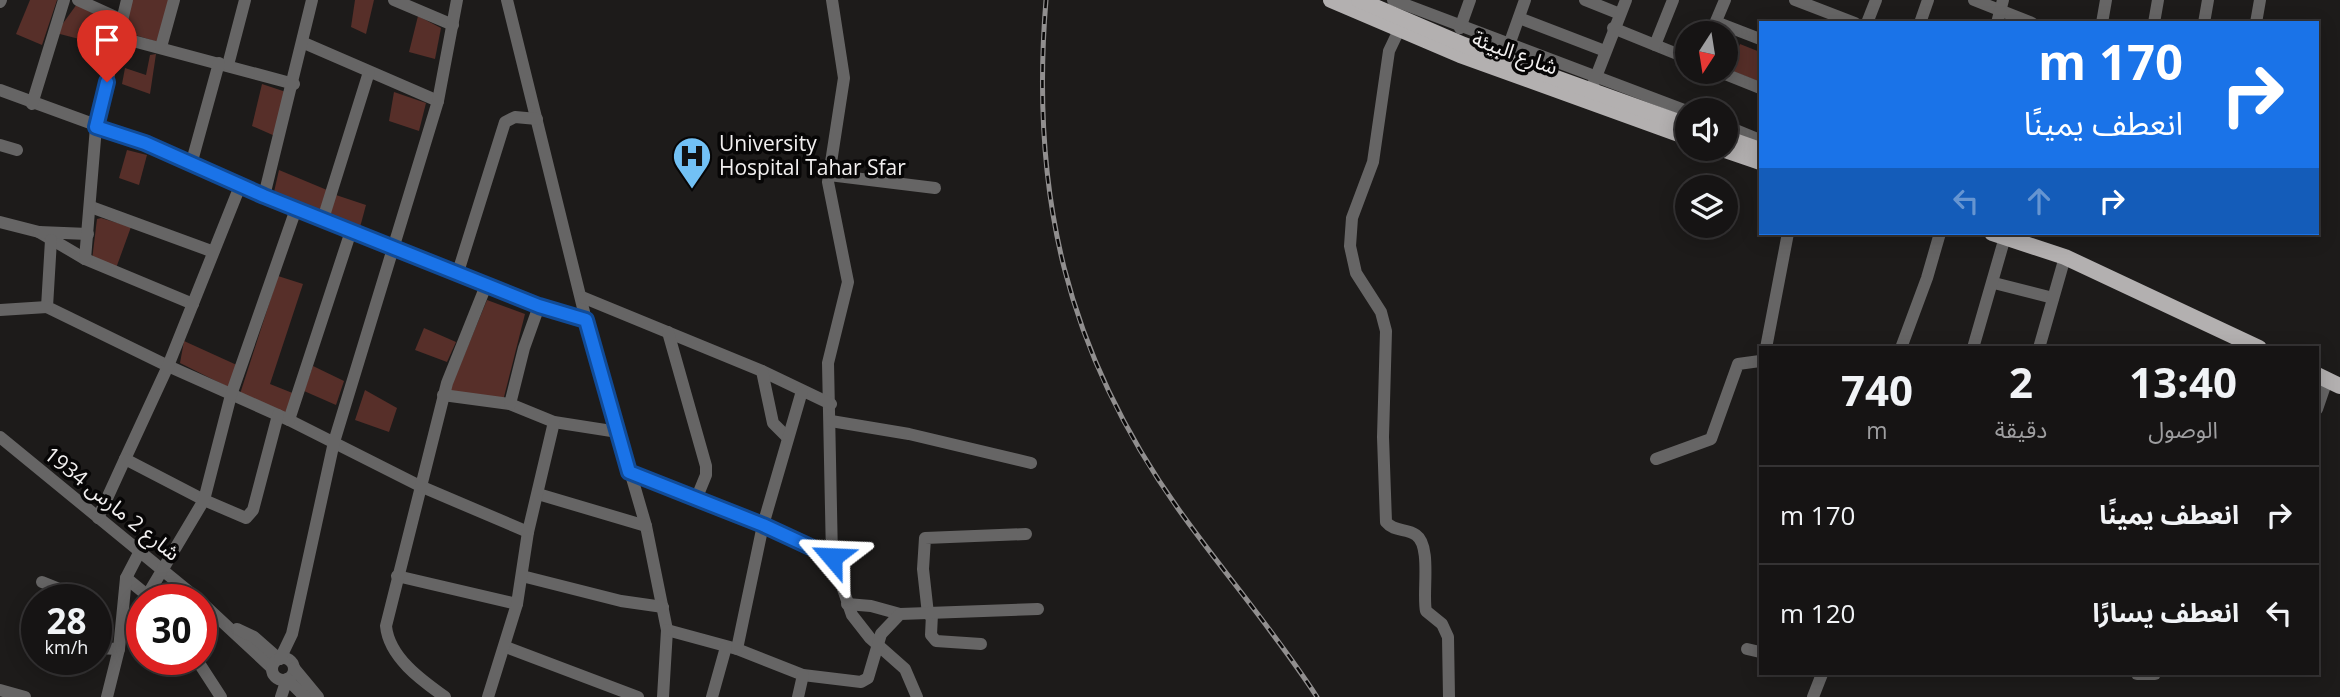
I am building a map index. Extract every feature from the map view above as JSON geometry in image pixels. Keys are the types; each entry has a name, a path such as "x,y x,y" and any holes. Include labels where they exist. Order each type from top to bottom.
{"main road":[{"name":"شارع البيئة","path":"1331,0 1399,30 1591,90 1675,131"},
{"name":"شارع البيئة","path":"1359,0 1464,45 1675,121"},
{"path":"1738,142 1759,150"},
{"path":"1738,154 1759,162"},
{"path":"1998,235 2065,257 2255,346"}],"street":[{"path":"32,104 64,0"},
{"path":"78,0 122,20"},
{"path":"85,259 96,127 127,0"},
{"path":"161,47 174,0"},
{"path":"192,162 246,0"},
{"path":"264,196 294,84 312,0"},
{"path":"394,0 453,24"},
{"path":"274,697 292,634 334,442 438,101 457,0"},
{"path":"508,0 586,320 646,526 667,631 663,697"},
{"path":"832,0 844,78 829,175 831,205 848,282 828,363 831,404 832,557 848,604 858,623 876,645 905,669 917,697"},
{"path":"1393,0 1422,6 1460,28 1509,46 1591,90 1675,108"},
{"path":"1460,28 1470,0"},
{"path":"1509,46 1525,0"},
{"path":"1585,0 1620,14"},
{"path":"1591,90 1626,0"},
{"path":"1655,45 1673,0"},
{"path":"1717,21 1725,0"},
{"path":"1795,0 1819,5 1851,21"},
{"path":"1868,21 1876,0"},
{"path":"1921,21 1928,0"},
{"path":"1975,0 2027,21"},
{"path":"2106,0 2106,21"},
{"path":"2154,21 2158,0"},
{"path":"2204,21 2208,0"},
{"path":"2256,21 2260,0"},
{"path":"1519,18 1605,51"},
{"path":"1614,28 1675,53"},
{"path":"1399,30 1390,51 1373,162 1352,218 1350,246 1356,273 1381,312 1386,331 1386,522 1390,527 1416,535 1421,541 1426,571 1426,611 1442,624 1448,637 1449,697"},
{"path":"1738,34 1759,39"},
{"path":"118,37 294,84"},
{"path":"304,43 438,101"},
{"path":"323,219 369,72"},
{"path":"1738,79 1759,88"},
{"path":"0,90 192,162 264,196 539,306 586,320"},
{"path":"457,272 506,122 515,117 537,119"},
{"path":"1738,131 1759,140"},
{"path":"0,145 16,150"},
{"path":"829,175 935,188"},
{"path":"98,519 168,366 211,251 240,186"},
{"path":"91,207 211,251"},
{"path":"157,584 204,500 230,395 296,209"},
{"path":"0,222 39,232 88,234"},
{"path":"125,459 243,518 251,514 351,231"},
{"path":"39,232 85,259 193,304"},
{"path":"1766,346 1788,235"},
{"path":"1902,346 1939,235"},
{"path":"1974,346 1994,282 1998,235"},
{"path":"47,307 51,240"},
{"path":"2040,343 2065,257"},
{"path":"1994,282 2053,298"},
{"path":"445,697 415,673 390,644 386,626 443,395 487,283"},
{"path":"582,297 762,371 831,404"},
{"path":"510,404 524,348 539,306"},
{"path":"0,310 47,307 230,395 284,417 420,486 528,532"},
{"path":"668,332 706,466 706,475 697,497"},
{"path":"1656,459 1711,439 1738,364 1759,361"},
{"path":"762,371 774,423 788,437"},
{"path":"2319,404 2328,380"},
{"path":"712,697 731,648 802,391"},
{"path":"443,395 510,404 554,422 618,432"},
{"path":"831,421 909,434 1031,463"},
{"path":"488,697 506,647 517,604 528,532 554,422"},
{"name":"شارع 2 مارس 1934","path":"0,437 180,584"},
{"path":"629,472 697,497 832,557"},
{"path":"538,494 646,526"},
{"path":"981,644 936,641 932,635 922,553 925,538 1026,534"},
{"path":"107,697 119,649 126,578 140,551"},
{"path":"397,576 517,604"},
{"path":"522,576 621,600 663,607"},
{"path":"126,578 134,584"},
{"path":"42,582 47,584"},
{"path":"848,604 871,606 900,614 1038,609"},
{"path":"667,631 731,648 803,675 866,681 876,645 888,625 900,614"},
{"name":"شارع 2 مارس 1934","path":"217,615 318,697"},
{"path":"506,647 638,697"},
{"path":"112,649 119,649"},
{"path":"1747,649 1759,652"},
{"path":"281,697 283,667"},
{"name":"شارع 2 مارس 1934","path":"283,667 305,697"},
{"path":"207,675 221,697"},
{"path":"797,697 803,675"},
{"path":"1814,697 1822,675"},
{"path":"0,690 25,697"}],"shaded area":[{"path":"30,0 57,0 42,45 16,34"},
{"path":"130,0 169,0 158,42 122,31"},
{"path":"355,0 374,0 366,34 351,27"},
{"path":"77,4 117,23 109,56 81,48 83,40 56,33"},
{"path":"418,16 441,28 435,59 409,52"},
{"path":"1740,44 1759,52 1759,82 1738,73"},
{"path":"156,54 150,94 122,84 125,68 146,75 150,55"},
{"path":"262,84 286,92 275,136 252,126"},
{"path":"394,92 426,103 419,131 389,121"},
{"path":"127,150 147,155 139,185 119,178"},
{"path":"279,170 327,190 320,210 315,212 276,197 274,192"},
{"path":"336,195 366,205 359,231 333,221 330,215"},
{"path":"97,219 131,227 115,271 92,260"},
{"path":"278,276 303,284 270,384 295,394 287,414 239,397"},
{"path":"487,300 525,314 503,401 448,394"},
{"path":"424,328 456,342 447,362 415,350"},
{"path":"184,341 239,366 232,389 180,363"},
{"path":"313,366 344,381 336,405 304,391"},
{"path":"365,390 397,408 389,432 355,420"}],"railway":[{"path":"1046,0 1042,71 1044,139 1051,204 1064,268 1083,330 1108,390 1140,450 1179,510 1317,697"}],"place":[{"name":"University Hospital Tahar Sfar","path":"692,190"}],"route":[{"path":"107,82 96,127 145,143 264,196 539,306 586,320 629,472 697,497 832,557"}]}
